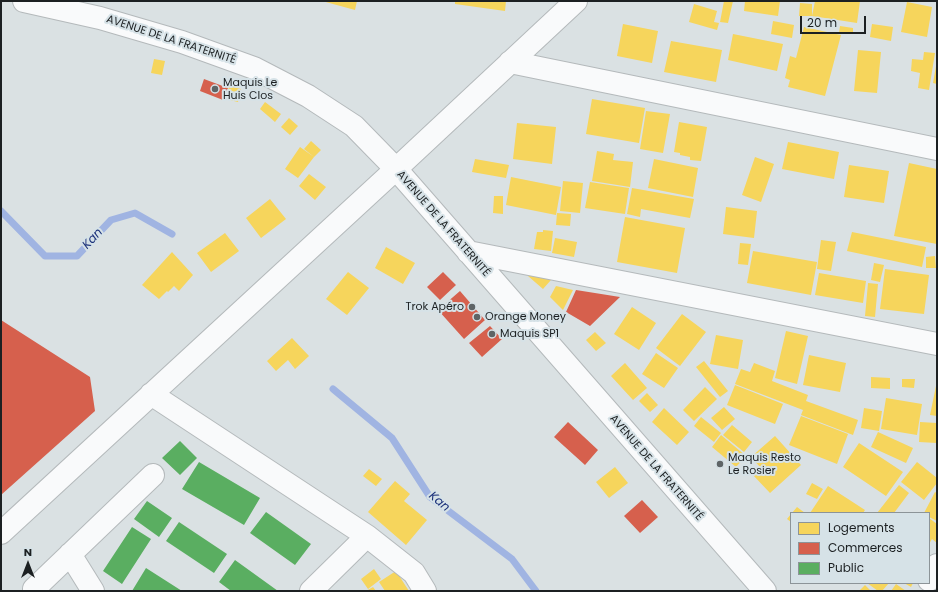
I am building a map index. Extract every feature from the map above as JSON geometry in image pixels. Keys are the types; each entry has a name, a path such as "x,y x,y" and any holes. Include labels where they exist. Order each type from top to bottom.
{"street":[{"name":"AVENUE DE LA FRATERNITÉ","path":"24,1 101,9 182,42 254,68 308,96 354,126 396,169 765,591"},
{"path":"1,533 576,1"},
{"path":"510,62 937,148"},
{"path":"468,252 937,344"},
{"path":"151,394 366,536 420,582 441,591"},
{"path":"34,589 153,475"},
{"path":"311,591 366,536"},
{"path":"70,554 93,591"},
{"path":"930,578 937,565"}],"building: Logements":[{"path":"322,1 357,1 355,10"},
{"path":"455,1 506,1 505,11 455,4"},
{"path":"724,1 733,1 728,23 720,22"},
{"path":"745,1 780,1 778,16 744,11"},
{"path":"815,1 860,1 857,23 812,16"},
{"path":"907,2 932,7 927,37 901,32"},
{"path":"800,3 812,4 812,16 799,16"},
{"path":"694,4 717,11 714,22 719,23 717,30 689,22"},
{"path":"773,21 794,25 792,38 771,34"},
{"path":"623,24 658,31 652,63 617,56"},
{"path":"872,24 893,27 891,41 870,37"},
{"path":"840,26 853,28 853,34 839,33"},
{"path":"804,27 841,35 825,96 788,87 790,80 785,78 790,56 796,58"},
{"path":"733,34 783,44 777,71 728,60"},
{"path":"671,41 722,50 716,82 664,72"},
{"path":"858,50 881,52 877,93 854,91"},
{"path":"924,52 935,53 929,90 918,88 920,73 911,71 912,59 923,60"},
{"path":"154,59 165,61 162,75 151,73"},
{"path":"937,66 937,84 933,83"},
{"path":"229,86 241,89 238,102 226,99"},
{"path":"592,99 645,108 639,143 586,134"},
{"path":"265,102 281,114 275,122 260,109"},
{"path":"646,111 670,114 663,153 640,149"},
{"path":"289,118 298,126 290,135 281,127"},
{"path":"679,122 707,127 701,161 690,160 690,157 674,152"},
{"path":"517,123 556,127 552,164 513,159"},
{"path":"311,141 321,150 314,157 304,149"},
{"path":"788,142 839,152 834,179 782,169"},
{"path":"300,147 314,157 298,178 285,169"},
{"path":"597,151 614,154 613,160 633,162 630,187 592,181"},
{"path":"755,157 774,164 761,202 742,195"},
{"path":"475,159 509,165 506,178 472,172"},
{"path":"654,159 698,168 693,197 648,188"},
{"path":"909,163 937,169 937,244 894,236"},
{"path":"849,165 889,171 884,203 844,197"},
{"path":"309,174 326,187 315,200 299,186"},
{"path":"511,177 561,187 556,215 506,205"},
{"path":"563,181 583,183 580,213 560,211"},
{"path":"590,182 629,188 625,214 585,208"},
{"path":"632,188 694,199 690,218 641,209 640,217 627,214"},
{"path":"494,196 503,196 503,214 493,213"},
{"path":"270,199 286,219 261,238 246,218"},
{"path":"726,207 757,211 754,238 723,234"},
{"path":"557,213 571,214 570,226 556,225"},
{"path":"625,217 685,228 677,273 617,262"},
{"path":"543,230 553,231 551,251 534,249 537,232 543,232"},
{"path":"852,232 926,247 922,267 847,251"},
{"path":"225,233 239,251 211,272 197,253"},
{"path":"555,238 577,242 574,257 552,253"},
{"path":"821,240 836,242 831,271 817,269"},
{"path":"740,243 751,244 748,265 738,264"},
{"path":"386,247 415,263 403,284 375,268"},
{"path":"753,251 817,262 811,295 747,283"},
{"path":"172,252 193,275 179,291 174,286 159,299 142,285"},
{"path":"935,256 936,268 926,268 926,257"},
{"path":"874,263 884,265 880,282 871,280"},
{"path":"535,267 551,280 543,289 528,276"},
{"path":"885,269 929,275 924,314 880,309"},
{"path":"348,272 369,288 347,315 326,299"},
{"path":"819,273 866,281 863,303 815,295"},
{"path":"868,283 878,284 875,317 865,316"},
{"path":"556,286 573,290 563,310 550,297"},
{"path":"632,307 656,323 639,350 614,334"},
{"path":"682,314 706,332 680,366 656,348"},
{"path":"786,331 808,336 797,384 775,378"},
{"path":"595,332 606,343 596,351 586,340"},
{"path":"716,335 743,340 738,369 710,364"},
{"path":"292,338 309,356 295,369 288,360 276,371 267,361"},
{"path":"656,353 678,368 664,388 642,374"},
{"path":"809,355 846,363 840,392 803,385"},
{"path":"704,361 728,391 720,397 696,367"},
{"path":"625,363 647,388 633,400 611,376"},
{"path":"754,363 775,371 772,381 808,395 806,401 858,420 853,435 801,415 803,410 735,384 741,369 750,372"},
{"path":"871,377 890,378 890,389 871,388"},
{"path":"902,379 915,379 914,388 902,387"},
{"path":"735,385 783,404 775,424 727,405"},
{"path":"937,386 937,416 930,415"},
{"path":"705,387 717,399 694,421 683,410"},
{"path":"647,393 658,405 650,412 639,401"},
{"path":"886,398 922,404 917,435 881,429"},
{"path":"724,407 735,419 722,430 711,418"},
{"path":"664,408 689,432 677,445 652,422"},
{"path":"864,408 882,411 879,431 861,428"},
{"path":"801,416 848,434 837,464 789,445"},
{"path":"701,417 721,433 714,442 694,426"},
{"path":"920,422 937,423 937,443 919,442"},
{"path":"732,425 752,442 744,452 723,435"},
{"path":"878,432 913,448 906,463 871,447"},
{"path":"721,435 746,456 736,467 712,447"},
{"path":"775,436 801,465 770,493 752,474 760,467 751,457"},
{"path":"859,443 903,472 886,496 843,467"},
{"path":"917,462 937,478 937,483 924,500 901,482"},
{"path":"615,467 628,483 609,498 596,482"},
{"path":"369,469 382,479 376,486 363,476"},
{"path":"395,481 410,494 404,501 427,520 406,545 368,512"},
{"path":"812,483 823,489 817,499 806,494"},
{"path":"899,485 909,493 895,512 878,512"},
{"path":"828,486 865,510 864,512 811,512"},
{"path":"935,492 937,493 937,521 930,518 930,512 925,512"},
{"path":"797,507 804,512 793,512"},
{"path":"930,519 937,524 937,543 932,539 930,542"},
{"path":"374,569 381,579 368,589 361,579"},
{"path":"396,571 409,591 385,591 379,582"},
{"path":"868,584 888,584 882,591 878,591"},
{"path":"896,584 906,591 891,591"},
{"path":"906,584 912,584 911,587"},
{"path":"865,585 871,591 859,591"},
{"path":"373,587 376,591 366,591"}],"building: Commerces":[{"path":"204,79 228,88 223,100 200,91"},
{"path":"443,272 456,285 440,300 427,287"},
{"path":"576,290 620,297 590,326 566,312"},
{"path":"460,291 485,320 464,339 438,310"},
{"path":"1,320 90,377 95,411 1,495"},
{"path":"490,326 502,339 482,357 469,343"},
{"path":"568,422 598,450 585,465 554,437"},
{"path":"642,500 658,517 640,533 624,516"}],"building: Public":[{"path":"180,441 197,458 180,475 162,458"},
{"path":"199,462 260,498 244,525 182,489"},
{"path":"147,501 172,518 159,537 134,519"},
{"path":"266,512 311,544 295,565 250,533"},
{"path":"179,522 227,554 214,573 166,541"},
{"path":"132,527 151,539 122,584 103,571"},
{"path":"235,560 278,591 231,591 219,582"},
{"path":"146,568 182,591 132,591"}],"waterway":[{"name":"Kan","path":"1,211 45,256 77,256 111,220 135,213 172,234"},
{"name":"Kan","path":"333,389 392,438 430,497 512,559 536,591"}],"place":[{"name":"Maquis Le Huis Clos","path":"215,89"},
{"name":"Trok Apéro","path":"472,307"},
{"name":"Orange Money","path":"477,317"},
{"name":"Maquis SP1","path":"492,334"},
{"name":"Maquis Resto Le Rosier","path":"720,464"}]}
